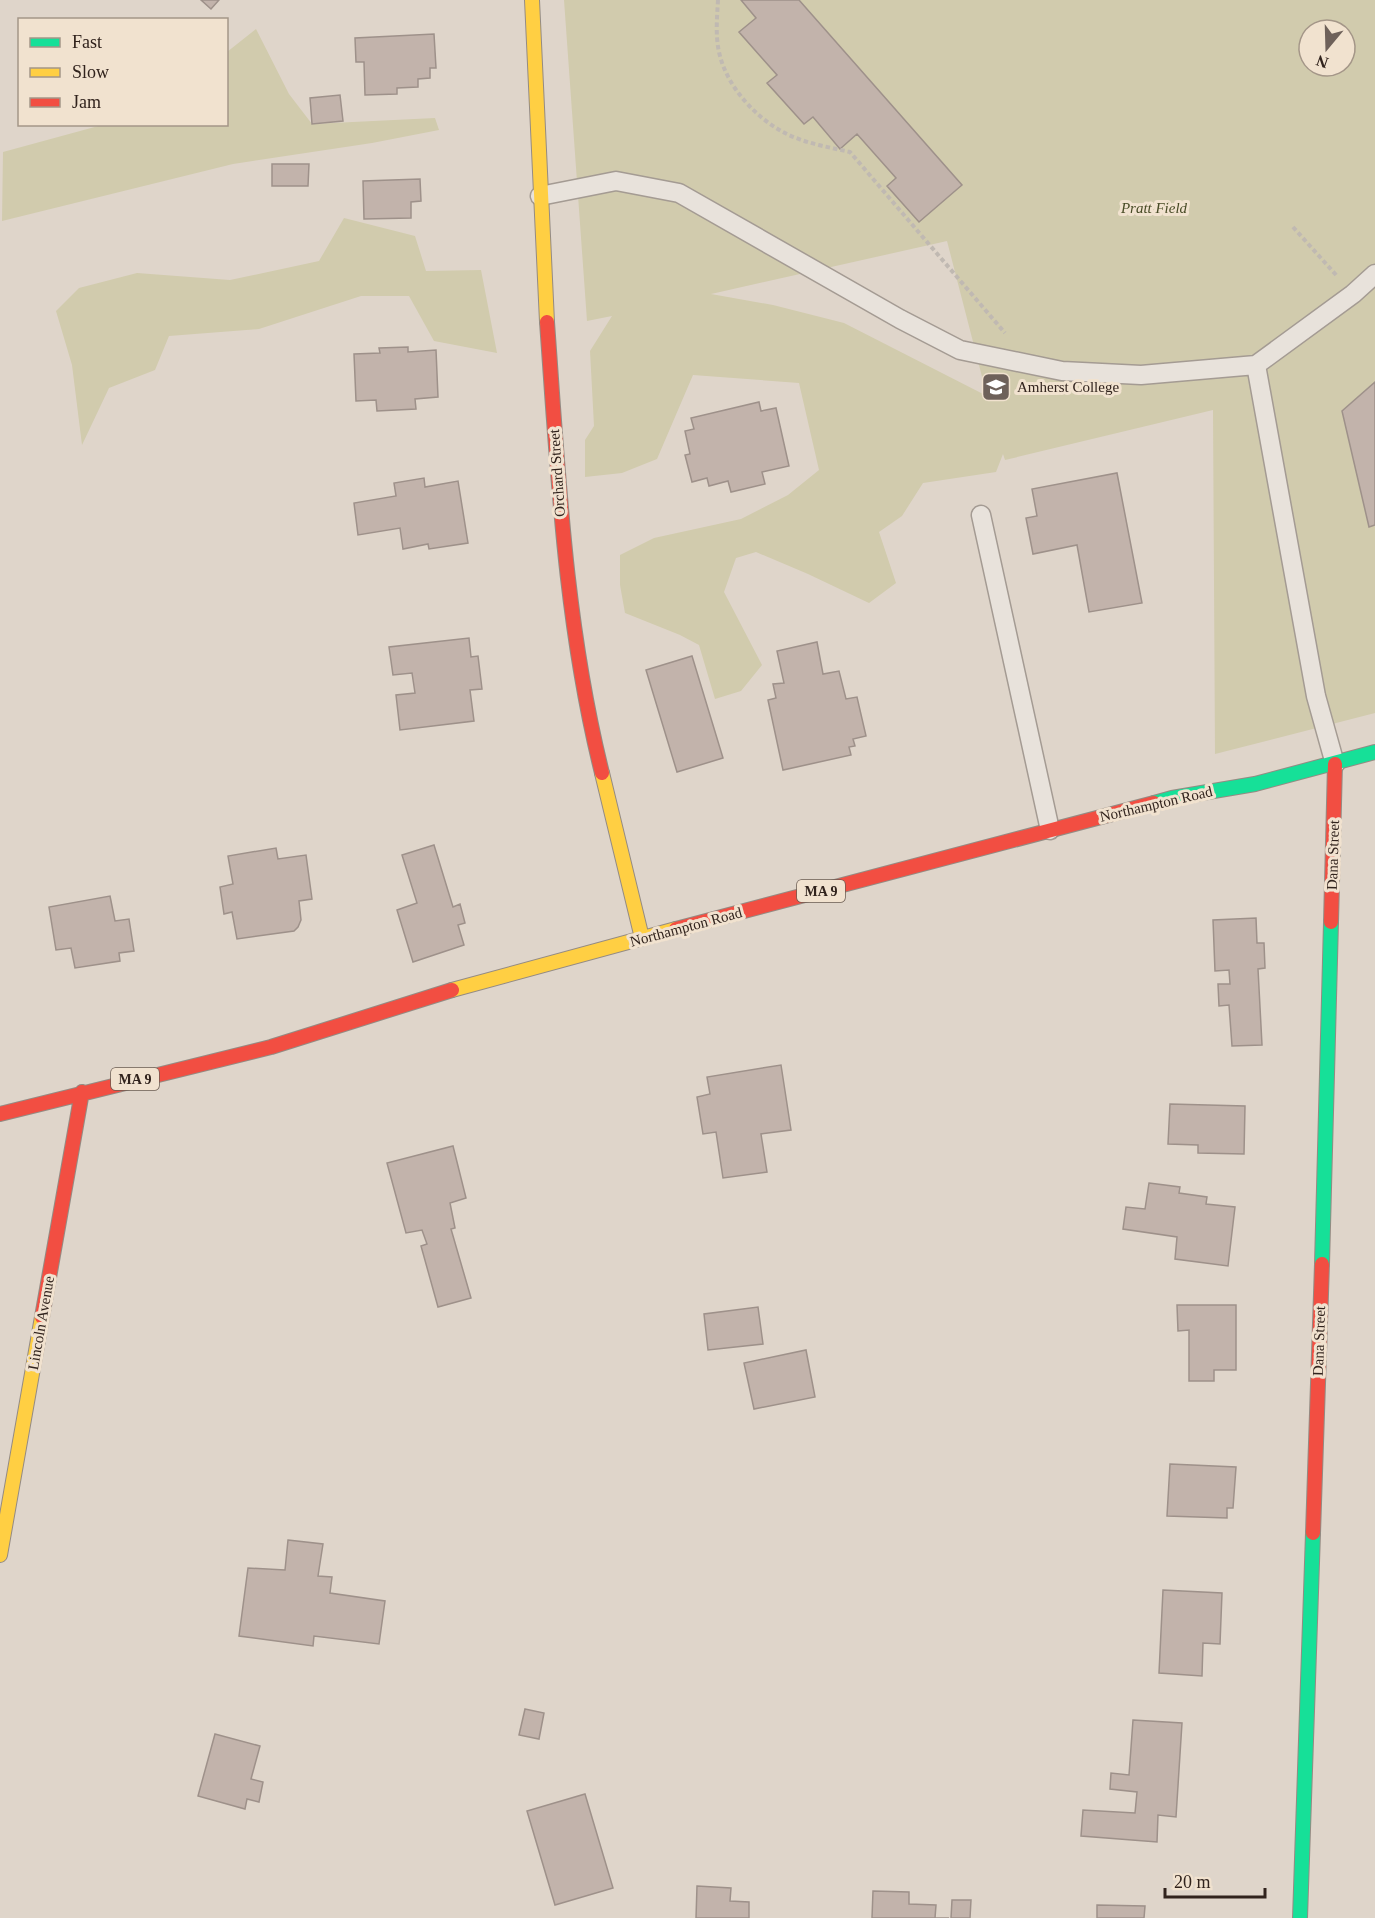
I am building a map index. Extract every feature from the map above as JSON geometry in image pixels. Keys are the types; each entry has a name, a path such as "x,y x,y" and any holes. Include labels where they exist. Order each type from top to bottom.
{"main road":[{"name":"Orchard Street","path":"532,0 540,196 553,415 562,535 572,622 592,734 642,938"},
{"name":"Northampton Road","path":"0,1114 271,1047 424,998 1050,830 1172,798 1255,784 1375,752"},
{"name":"Dana Street","path":"1300,1918 1323,1221 1335,764"},
{"name":"Lincoln Avenue","path":"0,1555 82,1092"}],"lane":[{"path":"540,196 616,181 679,193 900,319 960,350 1062,371 1141,375 1257,365 1353,294 1375,274"},
{"path":"1257,365 1316,696 1335,764"},
{"path":"981,515 1050,830"}],"path":[{"path":"717,0 720,55 730,82 757,113 783,133 817,145 850,152 1009,338 1021,362"},
{"path":"1293,226 1353,294"}],"green space":[{"name":"Pratt Field","path":"564,0 1375,0 1375,713 1215,754 1213,410 1005,460 1003,454 996,472 923,483 902,516 879,532 896,583 869,603 756,552 736,558 724,592 762,665 741,691 715,699 699,645 625,613 620,585 620,555 654,538 741,519 788,495 819,470 799,383 693,375 657,459 622,473 585,477 585,440 594,426 590,351 612,316 587,321","holes":["947,241 987,396 844,323 773,305 711,294"]},
{"path":"256,29 289,94 312,124 435,118 439,130 372,143 233,164 2,221 3,152 98,126 228,126 228,51"},
{"path":"344,218 415,236 426,271 481,270 497,353 434,341 409,296 361,296 259,329 169,336 155,370 109,388 82,445 72,365 56,311 79,288 137,273 230,280 319,261"}],"building":[{"path":"201,0 219,0 211,9"},
{"path":"741,0 799,0 962,185 919,222 887,186 896,178 857,134 840,149 813,117 804,124 767,83 777,75 739,32 756,18"},
{"path":"434,34 436,68 430,68 430,78 418,79 418,87 397,88 397,94 365,95 364,62 356,62 355,38"},
{"path":"340,95 343,121 312,124 310,98"},
{"path":"272,164 309,164 308,186 272,186"},
{"path":"420,179 421,201 411,202 411,218 364,219 363,181"},
{"path":"408,347 408,352 436,350 438,397 415,399 416,409 377,411 376,400 356,401 354,354 380,353 379,348"},
{"path":"1375,382 1375,525 1369,527 1342,411"},
{"path":"759,402 761,411 776,408 789,466 762,472 765,484 731,492 728,481 709,486 707,478 692,482 685,455 690,454 685,431 694,429 691,418"},
{"path":"1117,473 1142,603 1089,612 1077,545 1033,554 1026,518 1037,516 1032,489"},
{"path":"424,478 425,487 458,481 468,543 429,549 428,544 403,549 400,528 358,535 354,503 396,496 394,483"},
{"path":"469,638 471,657 478,656 482,689 470,690 474,721 400,730 396,695 415,693 412,673 393,675 389,647"},
{"path":"817,642 823,674 839,671 846,699 857,697 866,736 853,739 855,746 849,747 851,755 783,770 768,700 776,698 773,684 784,683 777,651"},
{"path":"692,656 723,758 677,772 646,670"},
{"path":"434,845 453,907 460,904 465,923 458,925 464,945 413,962 397,910 417,903 402,855"},
{"path":"276,848 278,859 306,855 312,899 299,901 301,920 294,931 237,939 232,912 224,914 220,887 233,884 228,856"},
{"path":"110,896 115,921 129,919 134,951 119,953 120,961 75,968 71,948 56,950 49,907"},
{"path":"1256,918 1257,943 1264,943 1265,968 1258,969 1262,1045 1232,1046 1229,1005 1219,1006 1218,984 1230,984 1229,970 1215,971 1213,920"},
{"path":"781,1065 791,1130 761,1134 767,1172 723,1178 716,1132 703,1134 697,1097 710,1094 707,1077"},
{"path":"1170,1104 1245,1106 1244,1154 1198,1153 1198,1145 1168,1144"},
{"path":"453,1146 466,1198 450,1203 455,1228 451,1229 471,1298 438,1307 421,1246 427,1244 422,1230 406,1233 387,1163"},
{"path":"1149,1183 1180,1187 1179,1193 1207,1197 1206,1204 1235,1207 1228,1266 1175,1259 1177,1237 1123,1229 1126,1207 1145,1209"},
{"path":"1177,1305 1236,1305 1236,1370 1214,1370 1214,1381 1189,1381 1189,1330 1178,1331"},
{"path":"758,1307 763,1344 708,1350 704,1314"},
{"path":"806,1350 815,1397 754,1409 744,1363"},
{"path":"1170,1464 1236,1467 1233,1508 1227,1508 1227,1518 1167,1516"},
{"path":"288,1540 323,1544 318,1576 332,1577 330,1593 385,1601 379,1644 314,1636 313,1646 239,1636 248,1568 285,1570"},
{"path":"1163,1590 1222,1593 1220,1644 1203,1643 1202,1676 1159,1673"},
{"path":"525,1709 544,1713 539,1739 519,1735"},
{"path":"1133,1720 1182,1723 1176,1817 1158,1815 1157,1842 1081,1836 1083,1810 1135,1813 1137,1792 1110,1789 1111,1773 1129,1775"},
{"path":"215,1734 260,1746 251,1779 263,1782 259,1802 247,1799 245,1809 198,1796"},
{"path":"585,1794 613,1888 555,1905 527,1811"},
{"path":"697,1886 731,1888 730,1901 749,1902 749,1918 696,1918"},
{"path":"873,1891 909,1892 909,1904 936,1905 935,1918 872,1918"},
{"path":"952,1900 971,1900 970,1918 951,1918"},
{"path":"1097,1905 1145,1906 1144,1918 1097,1918"}],"traffic: fast":[{"path":"1154,803 1255,784 1375,752"},
{"path":"1322,1264 1331,922"},
{"path":"1300,1918 1313,1533"}],"traffic: slow":[{"path":"532,0 547,322"},
{"path":"602,773 642,938"},
{"path":"452,990 676,929"},
{"path":"0,1555 42,1317"}],"traffic: jam":[{"path":"547,322 559,492 571,605 589,717 602,773"},
{"path":"1331,922 1335,764"},
{"path":"676,929 1154,803"},
{"path":"0,1114 271,1047 452,990"},
{"path":"42,1317 82,1092"},
{"path":"1313,1533 1322,1264"}],"place":[{"name":"Amherst College","path":"996,387"}]}
